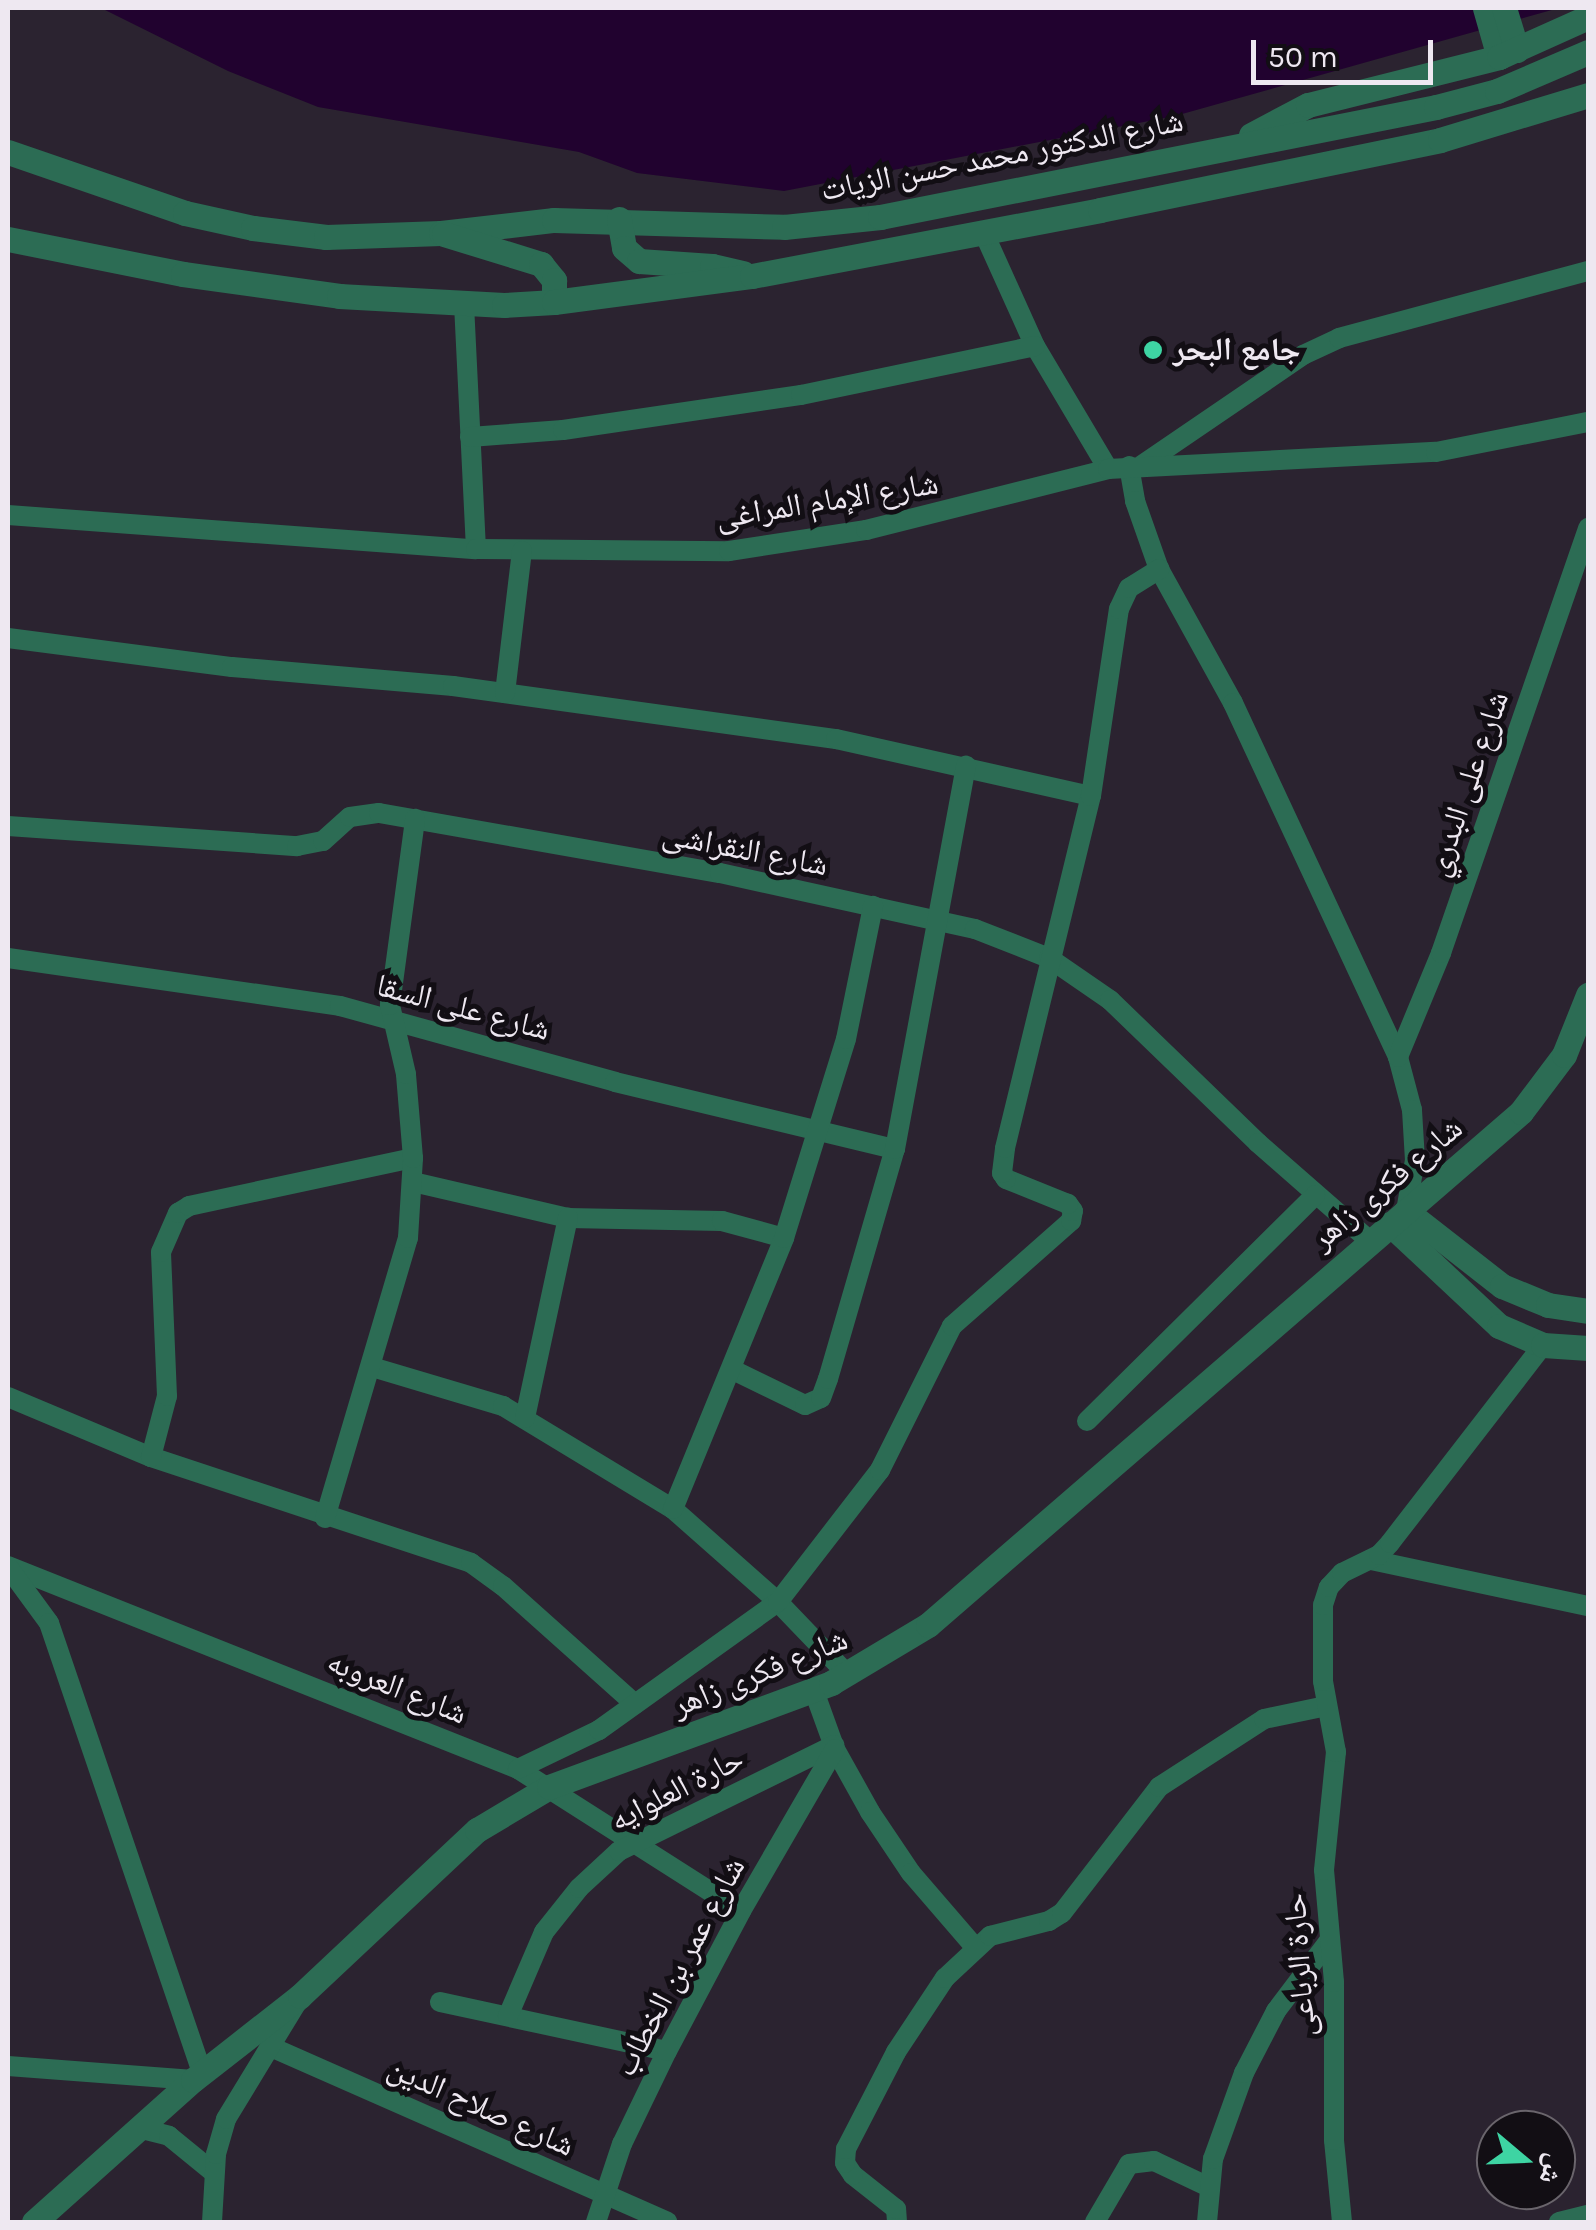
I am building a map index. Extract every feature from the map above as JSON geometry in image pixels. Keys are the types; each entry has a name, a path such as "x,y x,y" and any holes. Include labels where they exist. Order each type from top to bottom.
{"street":[{"path":"1485,8 1508,53"},
{"path":"1504,8 1508,53"},
{"path":"1236,144 1308,106 1508,53 1588,17"},
{"name":"شارع الدكتور محمد حسن الزيات","path":"8,152 135,198 253,228 326,237 441,233 516,223 619,219 736,226 832,224 1436,108 1497,90 1588,52"},
{"path":"8,238 200,277 339,296 464,304 554,302 752,276 983,232 1440,140 1588,95"},
{"path":"619,219 624,248 639,261 712,266 752,276"},
{"path":"983,232 1035,346 1126,467 1159,569 1233,703 1398,1057 1412,1110 1415,1160 1398,1217"},
{"path":"441,233 541,264 554,280 554,302"},
{"path":"1126,467 1303,355 1339,338 1588,271"},
{"path":"464,304 476,549"},
{"path":"470,437 563,430 783,398 1035,346"},
{"name":"شارع الإمام المراغى","path":"8,515 476,549 769,547 964,508 1126,467 1436,452 1588,422"},
{"name":"شارع على البدري","path":"1398,1057 1441,953 1588,528"},
{"path":"505,693 522,550"},
{"path":"518,1768 599,1730 778,1602 880,1470 952,1326 1071,1220 1073,1211 1068,1204 1016,1186 1002,1173 1049,958 1091,796 1118,609 1129,588 1159,569"},
{"path":"8,638 268,671 505,693 836,739 1091,796"},
{"path":"733,1370 806,1406 820,1398 896,1149 966,766"},
{"name":"شارع النقراشى","path":"8,826 297,846 323,840 363,812 720,873 994,935 1049,958 1110,1000 1370,1241"},
{"path":"325,1518 408,1238 413,1158 406,1074 392,1018 392,978 415,820"},
{"path":"673,1509 784,1238 846,1039 873,906"},
{"name":"شارع على السقا","path":"8,958 392,1018 614,1082 896,1149"},
{"name":"شارع فكرى زاهر","path":"34,2222 198,2077 300,1996 456,1848 549,1787 814,1691 848,1675 946,1610 1533,1099 1584,1025 1588,995"},
{"path":"151,1457 168,1396 162,1252 178,1212 189,1206 413,1158"},
{"path":"413,1182 568,1218 722,1221 784,1238"},
{"path":"1086,1421 1315,1194"},
{"path":"1398,1217 1502,1286 1548,1305 1588,1311"},
{"path":"1398,1217 1486,1316 1543,1345 1588,1348"},
{"path":"524,1418 568,1218"},
{"name":"حارة الرباعى","path":"1342,2222 1334,2140 1336,2023 1324,1854 1336,1752 1321,1655 1326,1596 1342,1572 1371,1560 1396,1536 1543,1345"},
{"path":"372,1368 503,1406 673,1509 778,1602 848,1675"},
{"path":"8,1398 151,1457 325,1518 470,1563 503,1586 635,1704"},
{"path":"1371,1560 1588,1606"},
{"path":"8,1567 49,1623 198,2077 8,2066"},
{"name":"شارع العروبه","path":"8,1567 518,1768 741,1911"},
{"path":"814,1691 834,1747 896,1853 974,1946"},
{"path":"897,2222 896,2209 853,2175 845,2163 846,2149 896,2052 945,1978 974,1946 1006,1930 1049,1921 1062,1913 1143,1805 1178,1774 1264,1718 1326,1706"},
{"name":"حارة العلوايه","path":"508,2016 555,1917 592,1876 637,1842 834,1747"},
{"name":"شارع عمر بن الخطاب","path":"596,2222 604,2194 668,2051 741,1911 834,1747"},
{"path":"1206,2222 1212,2159 1260,2040 1330,1941"},
{"path":"212,2222 213,2172 220,2136 233,2102 272,2047 300,1996"},
{"path":"440,2002 668,2051"},
{"name":"شارع صلاح الدين","path":"272,2047 667,2222"},
{"path":"138,2128 169,2136 213,2172"},
{"path":"1095,2222 1129,2164 1154,2161 1207,2186"},
{"path":"1559,2222 1588,2215"}],"shaded area":[{"path":"101,8 1559,8 1175,116 784,191 637,173 579,152 318,107 228,71"}],"place":[{"name":"جامع البحر","path":"1153,350"}]}
